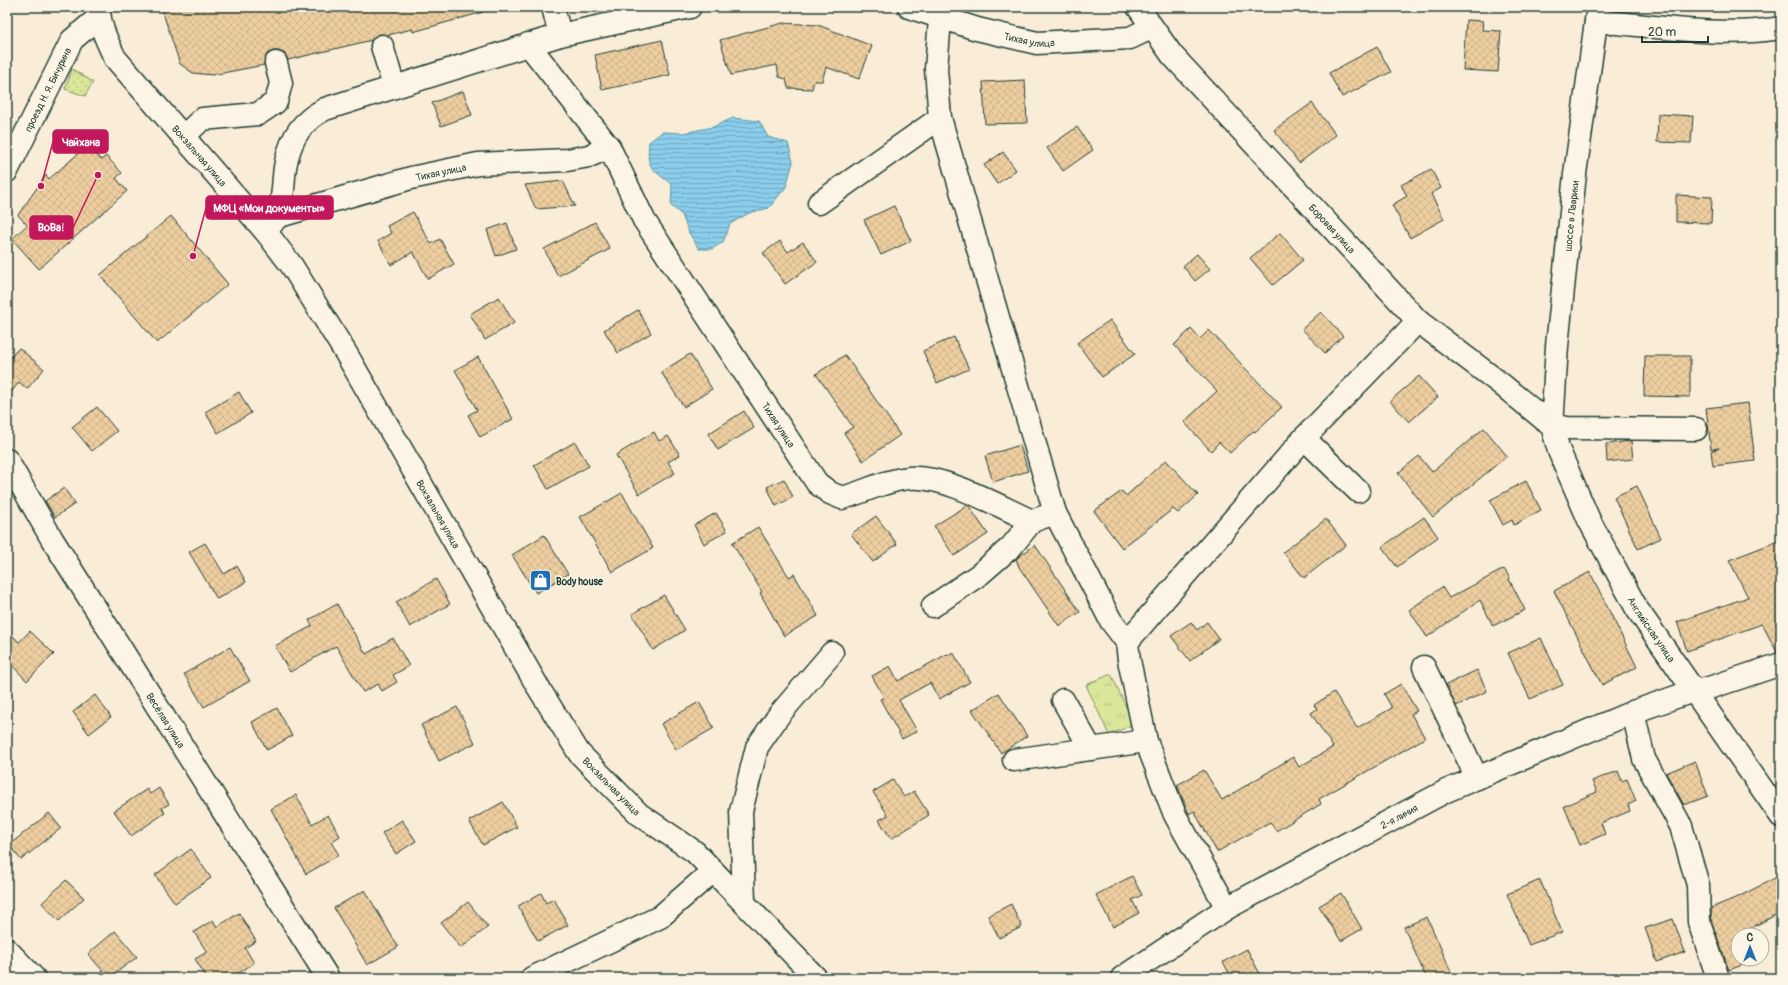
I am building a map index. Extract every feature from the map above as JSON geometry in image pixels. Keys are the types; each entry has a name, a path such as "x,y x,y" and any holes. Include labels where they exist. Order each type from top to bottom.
{"street":[{"path":"553,7 560,35"},
{"path":"271,224 284,194 286,162 299,130 310,117 325,108 560,35 690,7"},
{"name":"Боровая улица","path":"1138,7 1151,28 1178,61 1418,321 1501,384 1552,426"},
{"path":"922,11 936,69 940,118 1055,513 1111,621 1127,642 1129,660 1146,741 1175,815 1227,908"},
{"name":"Тихая улица","path":"922,11 1037,43 1130,38 1151,28"},
{"name":"Вокзальная улица","path":"99,12 104,36 115,58 183,137 271,224 292,266 347,354 538,687 579,753 639,814 695,852 816,978"},
{"name":"проезд Н. Я. Бичурина","path":"7,170 72,40 99,12"},
{"path":"1597,14 1714,31 1761,31 1781,28"},
{"name":"шоссе в Лаврики","path":"1552,426 1557,346 1575,174 1597,14"},
{"name":"Тихая улица","path":"528,44 609,147 644,220 817,483 830,493 842,498 881,483 910,478 946,483 1032,521"},
{"path":"382,46 394,87"},
{"path":"183,137 202,119 258,114 276,102 281,83 276,63"},
{"path":"819,204 940,118"},
{"name":"Тихая улица","path":"271,224 411,178 470,165 567,160 589,156 609,147"},
{"path":"1127,642 1304,438 1418,321"},
{"path":"1552,426 1567,428 1696,429"},
{"name":"Английская улица","path":"1552,426 1559,451 1589,520 1637,609 1781,816"},
{"path":"1304,438 1358,491"},
{"name":"Весёлая улица","path":"7,460 52,539 328,978"},
{"path":"933,606 980,574 1011,547 1032,521 1055,513"},
{"path":"744,902 741,811 757,747 779,715 832,653"},
{"name":"2-я линия","path":"1122,978 1227,908 1446,791 1633,712 1693,691 1709,688 1781,664"},
{"path":"1424,667 1477,778"},
{"path":"1063,700 1091,749"},
{"path":"1633,712 1644,759 1681,826 1698,884 1699,922 1718,978"},
{"path":"1014,760 1146,741"},
{"path":"532,978 660,917 713,871"},
{"path":"7,950 34,978"}],"green space":[{"path":"72,69 93,82 85,96 65,89"},
{"path":"1111,674 1134,724 1109,735 1086,685"}],"water":[{"path":"733,118 759,121 768,137 788,143 793,162 786,187 769,208 749,213 730,224 723,242 712,249 699,249 689,233 682,215 671,206 672,185 652,168 648,151 649,142 662,132 683,133 713,127"}],"building":[{"path":"161,7 482,7 483,12 413,32 412,29 388,35 379,34 372,40 288,60 285,54 279,51 273,51 267,54 264,65 212,75 193,73 180,64"},
{"path":"1466,20 1483,21 1482,30 1501,31 1498,72 1463,70"},
{"path":"783,23 818,25 872,46 859,79 826,67 822,81 814,81 812,89 788,88 786,79 779,77 777,65 731,75 720,40"},
{"path":"662,40 670,75 602,90 595,55"},
{"path":"1377,47 1391,72 1342,97 1329,73"},
{"path":"1025,80 1027,123 985,124 983,82"},
{"path":"463,91 472,115 441,126 432,103"},
{"path":"1312,103 1336,135 1299,163 1274,130"},
{"path":"1658,114 1693,116 1691,143 1657,142"},
{"path":"1077,127 1093,150 1063,171 1047,148"},
{"path":"88,145 101,160 106,156 122,173 116,178 127,191 39,269 12,239 27,225 18,215 46,175 49,179"},
{"path":"1003,152 1016,170 997,184 984,165"},
{"path":"1431,169 1441,188 1431,194 1444,219 1410,238 1392,205 1407,196 1401,185"},
{"path":"563,181 575,206 536,209 525,185"},
{"path":"1676,195 1712,197 1711,223 1676,222"},
{"path":"894,206 911,241 881,255 864,220"},
{"path":"413,212 431,244 440,239 454,264 428,279 413,252 391,265 378,241 391,233 387,226"},
{"path":"171,216 228,284 157,343 100,275"},
{"path":"595,222 610,249 558,276 544,249"},
{"path":"507,223 516,249 496,256 487,230"},
{"path":"1280,233 1303,260 1273,285 1250,258"},
{"path":"780,241 788,252 803,242 817,262 785,284 763,253"},
{"path":"1197,254 1210,269 1195,281 1183,266"},
{"path":"499,297 514,323 485,340 470,314"},
{"path":"638,310 651,333 618,353 604,330"},
{"path":"1321,312 1343,336 1325,353 1302,329"},
{"path":"1110,320 1135,354 1102,377 1077,343"},
{"path":"1191,329 1200,339 1209,330 1282,407 1255,432 1253,431 1230,453 1219,442 1211,451 1184,422 1217,391 1174,345"},
{"path":"954,337 969,369 937,383 923,351"},
{"path":"19,348 44,369 27,389 19,382 7,398 7,361"},
{"path":"690,354 712,389 684,407 661,372"},
{"path":"845,355 900,435 863,461 844,433 853,427 816,374"},
{"path":"1645,356 1690,356 1690,397 1644,396"},
{"path":"478,357 513,419 480,437 468,415 477,410 455,370"},
{"path":"1419,376 1438,397 1409,422 1390,401"},
{"path":"239,392 251,413 218,433 205,412"},
{"path":"1748,403 1755,461 1713,466 1711,451 1719,448 1711,449 1706,408"},
{"path":"97,407 117,431 92,451 72,427"},
{"path":"744,411 754,428 718,450 708,434"},
{"path":"1484,428 1507,456 1433,517 1398,473 1419,456 1432,472"},
{"path":"654,432 659,441 668,436 680,455 668,462 675,473 639,494 616,455"},
{"path":"1631,441 1633,459 1607,462 1606,444"},
{"path":"575,442 589,466 548,489 534,465"},
{"path":"1020,445 1028,471 993,482 985,456"},
{"path":"1166,460 1198,495 1178,513 1173,509 1122,548 1094,511 1122,491 1126,496"},
{"path":"784,479 793,497 776,506 767,487"},
{"path":"1526,481 1541,510 1514,525 1512,520 1503,525 1490,500"},
{"path":"1637,486 1661,538 1638,549 1614,497"},
{"path":"64,488 75,504 55,517 45,501"},
{"path":"622,493 653,548 612,572 580,517"},
{"path":"968,505 988,534 954,556 934,526"},
{"path":"716,513 727,531 704,544 694,525"},
{"path":"876,516 897,544 873,562 851,534"},
{"path":"1424,517 1438,537 1397,567 1382,547"},
{"path":"1326,519 1346,545 1304,578 1283,552"},
{"path":"758,527 789,577 794,574 818,616 784,636 760,593 762,592 732,543"},
{"path":"544,535 568,574 536,593 512,555"},
{"path":"1781,540 1781,652 1777,652 1762,624 1687,651 1677,622 1748,597 1729,560"},
{"path":"205,543 224,574 237,566 246,582 217,599 189,552"},
{"path":"1035,545 1080,612 1059,626 1019,567 1016,559"},
{"path":"1504,569 1510,578 1509,579 1525,610 1493,626 1480,600 1427,637 1409,610 1442,587 1449,598"},
{"path":"1590,572 1637,667 1602,685 1554,591"},
{"path":"436,579 450,604 410,627 396,602"},
{"path":"664,595 685,630 653,650 632,614"},
{"path":"337,604 366,654 393,638 409,666 393,675 397,682 382,691 378,684 363,692 336,646 290,672 275,646 312,626 309,620"},
{"path":"1191,622 1197,630 1207,622 1219,639 1190,661 1171,636"},
{"path":"7,630 19,642 30,631 54,654 27,681 7,660"},
{"path":"1541,638 1563,685 1530,699 1508,653"},
{"path":"230,647 250,681 204,707 184,674"},
{"path":"953,652 970,682 939,699 930,683 899,700 917,731 902,739 880,699 884,697 872,676 890,666 898,681"},
{"path":"1477,670 1487,691 1456,706 1446,685"},
{"path":"1401,684 1417,711 1411,714 1425,738 1319,799 1321,804 1276,831 1270,822 1217,852 1194,811 1189,814 1177,785 1204,770 1222,800 1293,757 1299,767 1333,747 1311,713 1317,709 1314,705 1334,692 1357,728 1392,708 1384,694"},
{"path":"999,693 1027,736 1001,753 972,710"},
{"path":"95,695 111,717 89,734 73,712"},
{"path":"699,702 714,728 676,750 661,724"},
{"path":"457,707 475,743 439,761 421,725"},
{"path":"277,708 292,736 267,750 252,722"},
{"path":"1695,761 1708,796 1684,805 1666,773"},
{"path":"1618,771 1622,781 1627,779 1636,801 1628,805 1630,811 1601,823 1605,834 1580,845 1564,806 1597,792 1592,781"},
{"path":"893,780 904,797 914,791 929,815 891,839 879,820 888,815 873,792"},
{"path":"159,788 169,804 162,808 165,813 131,836 114,811 147,789 150,794"},
{"path":"296,795 312,824 328,815 340,836 331,842 339,855 306,874 271,809"},
{"path":"503,802 517,827 483,845 469,821"},
{"path":"49,813 61,828 21,860 9,845"},
{"path":"402,820 416,841 396,854 382,833"},
{"path":"191,849 211,878 175,903 155,875"},
{"path":"1781,875 1781,912 1753,927 1730,927 1730,967 1737,967 1729,970 1711,920 1711,908 1740,896"},
{"path":"1132,876 1142,895 1132,900 1139,913 1113,927 1096,895"},
{"path":"66,880 84,898 59,921 42,903"},
{"path":"1540,880 1562,932 1529,945 1507,894"},
{"path":"365,890 398,947 367,965 334,908"},
{"path":"541,893 546,903 554,899 568,925 538,941 518,906"},
{"path":"1341,893 1362,929 1341,941 1319,906"},
{"path":"468,902 488,927 461,948 441,923"},
{"path":"1011,904 1022,927 999,938 988,916"},
{"path":"239,913 256,941 245,948 254,963 231,978 207,978 195,959 207,952 194,932 213,920 217,927"},
{"path":"1427,917 1454,978 1427,978 1424,973 1404,927"},
{"path":"1673,919 1685,952 1657,962 1645,928"},
{"path":"115,931 137,957 109,978 88,954"},
{"path":"1247,949 1262,978 1232,978 1223,962"}],"place":[{"name":"ВоВа!","path":"98,175"},
{"name":"Чайхана","path":"41,186"},
{"name":"МФЦ «Мои документы»","path":"193,256"},
{"name":"Body house","path":"541,581"}]}
